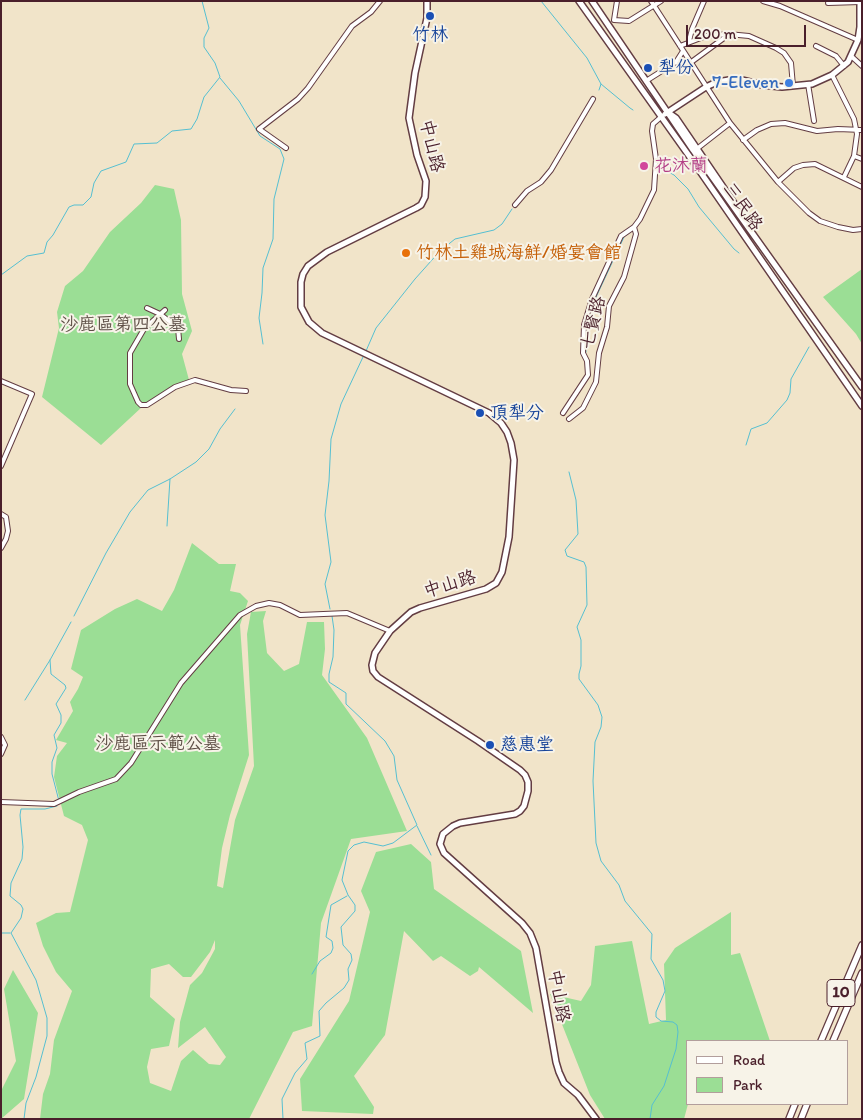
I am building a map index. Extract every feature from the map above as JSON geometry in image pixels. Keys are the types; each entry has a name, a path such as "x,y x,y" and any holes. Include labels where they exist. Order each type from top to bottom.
{"main road":[{"name":"10","path":"821,1040 862,945"},
{"path":"850,974 861,975"},
{"name":"10","path":"833,1040 861,975"},
{"path":"789,1119 795,1105"},
{"path":"801,1119 807,1105"}],"street":[{"path":"286,148 258,129 298,99 352,26 371,12 380,1"},
{"name":"中山路","path":"427,1 427,18 409,118 417,155 426,181 425,197 416,208 327,252 308,266 301,282 301,307 309,322 322,334 489,413 501,423 511,443 514,460 508,537 502,572 496,583 486,588 416,610 403,618 390,631 372,659 373,671 378,677 520,770 528,782 524,806 515,814 460,823 443,834 440,844 444,853 522,923 530,934 536,948 559,1072 564,1082 578,1095 596,1119"},
{"name":"三民路","path":"579,1 862,406"},
{"name":"三民路","path":"592,1 720,189 780,270 862,387"},
{"path":"614,20 617,1"},
{"path":"650,1 730,123 778,182 809,213 820,221 852,230 862,229"},
{"path":"601,30 614,20 629,21 661,1"},
{"path":"689,42 692,29 704,1"},
{"path":"763,1 780,6 858,40"},
{"path":"661,117 706,87 729,80 742,80 772,86 793,86 808,84 832,76 844,66 851,56 858,40 861,18 860,2 828,3"},
{"path":"680,46 706,36 728,34 749,36 784,53 791,63 793,86"},
{"path":"690,63 724,38"},
{"path":"816,46 836,56 844,66"},
{"path":"646,81 676,62 683,51"},
{"path":"851,56 862,66"},
{"path":"832,76 849,107 857,134 854,156 844,178"},
{"path":"808,84 814,121"},
{"path":"515,205 527,191 541,182 552,170 593,99"},
{"name":"三民路","path":"667,112 676,118 698,148 746,223"},
{"name":"七賢路","path":"569,420 583,408 596,382 599,353 607,327 609,306 624,277 636,234 634,227 654,190 656,160 652,131 653,124 661,117"},
{"path":"698,148 730,123"},
{"path":"743,140 757,130 771,124 785,123 817,131 838,129 862,130"},
{"path":"854,156 862,159"},
{"path":"778,182 794,168 815,164 862,187"},
{"path":"563,413 588,375 587,361 583,353 584,325 592,299 621,236 634,227"},
{"path":"772,276 780,270"},
{"path":"147,308 160,314 178,328 180,339"},
{"path":"165,310 144,330 130,353 131,388 141,404 150,404 174,387 195,380 231,390 246,390"},
{"path":"1,380 32,394 1,466"},
{"path":"1,514 6,518 8,531 1,548"},
{"path":"1,802 54,804 79,792 116,779 131,763 181,683 240,615 256,606 269,603 280,605 300,615 347,613 390,631"},
{"path":"1,737 5,745 1,754"}],"green space":[{"name":"沙鹿區第四公墓","path":"155,185 174,189 181,220 182,294 192,331 182,354 189,380 142,407 101,445 42,397 59,328 57,312 65,286 83,271 110,232 141,203"},
{"path":"862,269 862,344 856,334 823,297"},
{"name":"沙鹿區示範公墓","path":"192,543 219,564 236,564 230,591 240,593 248,601 240,625 249,755 230,815 222,848 217,886 223,888 235,820 254,766 247,634 251,612 266,611 263,621 267,653 284,671 299,664 307,622 324,622 325,649 322,675 367,738 407,831 351,839 321,923 312,1026 293,1032 249,1119 40,1119 43,1094 50,1074 54,1040 72,991 56,972 43,946 36,923 56,913 70,912 88,840 82,825 64,816 54,777 57,756 67,743 56,740 73,711 70,702 83,677 71,669 81,630 115,609 137,599 162,611 174,590","holes":["215,940 215,949 202,973 190,985 180,1022 178,1048 205,1027 226,1057 220,1065 209,1064 193,1050 181,1061 171,1091 150,1083 147,1067 151,1049 169,1046 175,1019 150,997 151,969 169,964 183,977 191,977 210,952"]},
{"path":"411,844 431,862 434,889 521,951 533,1013 479,967 478,971 470,976 441,956 433,961 404,931 385,1035 354,1076 374,1107 373,1114 302,1111 300,1079 349,1001 370,912 361,891 376,852"},
{"path":"731,912 731,955 740,953 770,1040 686,1040 686,1105 688,1105 684,1119 605,1119 590,1095 550,994 581,1001 591,985 595,946 632,941 649,1024 666,1020 664,964 675,948"},
{"path":"13,970 38,1013 24,1099 1,1119 1,1091 16,1061 4,989"}],"waterway":[{"path":"1,275 27,256 44,253 47,242 69,207 83,205 91,197 94,183 101,171 126,162 134,144 157,143 172,131 191,129 197,119 204,97 220,77 215,63 204,47 204,38 209,28 202,1"},
{"path":"541,1 587,58 601,84 599,90"},
{"path":"220,78 239,101 260,136 280,149 284,159 274,199 273,239 263,268 259,318 263,344"},
{"path":"601,84 633,110"},
{"path":"659,170 665,170 674,175 688,189 699,207 739,253"},
{"path":"366,351 376,328 440,251 455,239 494,230 502,224 512,209"},
{"path":"591,308 624,237"},
{"path":"586,329 588,319"},
{"path":"585,343 586,352"},
{"path":"746,445 751,429 767,423 787,400 790,393 791,379 809,347"},
{"path":"330,609 325,584 331,562 325,515 331,439 341,404 363,357"},
{"path":"74,616 106,553 130,512 148,490 170,479 196,462 209,449 220,429 235,409"},
{"path":"569,472 576,500 578,534 565,550 567,556 584,562 586,567 587,605 577,627 581,640 579,679 598,705 602,717 601,727 595,742 593,781 596,843 601,861 619,885 625,901 652,934 651,959 663,980 665,991 656,1012 656,1017 661,1021 673,1022 677,1025 678,1032 676,1049 664,1086 652,1105 650,1119"},
{"path":"167,526 170,479"},
{"path":"283,1119 282,1099 295,1073 307,1059 305,1043 320,1036 319,1011 344,988 349,980 348,969 352,960 351,954 343,945 341,927 355,911 355,905 348,895 342,880 348,851 354,845 364,842 383,846 393,843 417,825 397,780 394,756 385,741 346,704 346,693 329,682 333,657 334,630 332,616"},
{"path":"25,700 71,622"},
{"path":"50,660 51,674 65,685 66,688 56,704 61,715 61,723 54,735 57,748 52,762 52,774 59,801"},
{"path":"24,1119 26,1103 36,1077 47,1036 47,1018 36,980 11,933 21,918 23,909 10,896 11,883 22,859 21,809 45,809 57,806"},
{"path":"417,826 431,855"},
{"path":"312,974 320,961 331,953 333,948 332,941 326,937 331,905 347,896"},
{"path":"1,933 10,933"}],"place":[{"name":"竹林","path":"430,16"},
{"name":"犁份","path":"648,68"},
{"name":"7-Eleven","path":"789,83"},
{"name":"花沐蘭","path":"644,166"},
{"name":"竹林土雞城海鮮/婚宴會館","path":"406,253"},
{"name":"頂犁分","path":"480,413"},
{"name":"慈惠堂","path":"490,745"}]}
